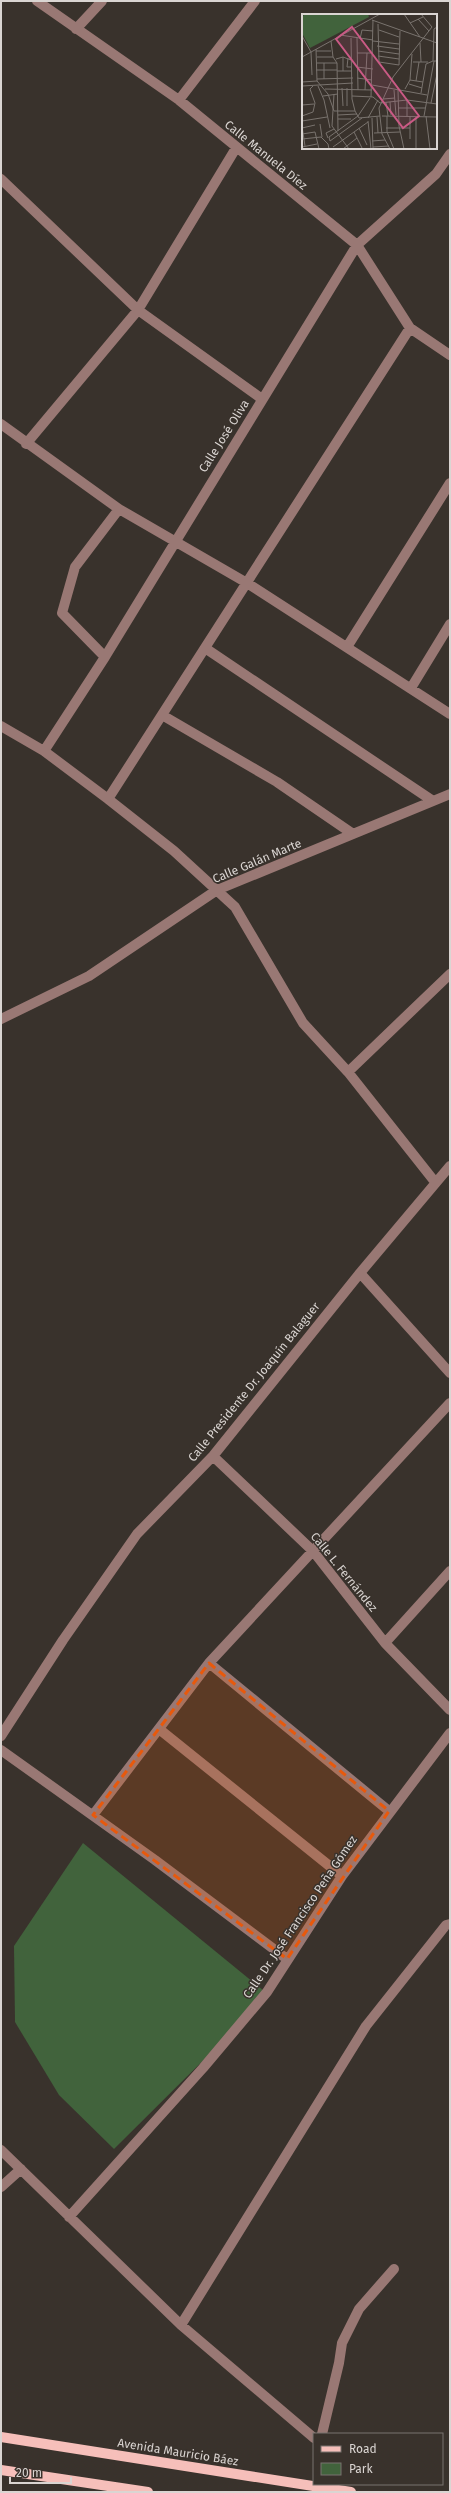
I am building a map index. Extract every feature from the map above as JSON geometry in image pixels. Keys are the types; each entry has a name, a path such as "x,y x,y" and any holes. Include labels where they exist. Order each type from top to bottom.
{"main road":[{"name":"Avenida Mauricio Báez","path":"1,2437 313,2485"},
{"path":"1,2470 148,2492"},
{"name":"Avenida Mauricio Báez","path":"314,2485 347,2490"}],"street":[{"name":"Calle Manuela Díez","path":"37,1 179,100 236,148 357,245 410,328 450,355"},
{"path":"76,29 102,1"},
{"path":"179,100 255,1"},
{"path":"26,444 138,310 236,148"},
{"name":"Calle José Oliva","path":"44,751 105,657 357,245 436,174 450,154"},
{"path":"1,178 138,310 262,399"},
{"path":"108,799 410,328"},
{"path":"1,424 26,444 119,509 247,583 450,714"},
{"path":"347,647 450,483"},
{"path":"105,657 62,612 75,567 119,509"},
{"path":"411,688 450,624"},
{"path":"205,648 433,801"},
{"path":"162,715 277,782 353,834"},
{"path":"1,726 44,751 108,799 174,851 235,907 303,1023 348,1072 435,1182"},
{"name":"Calle Galán Marte","path":"1,1019 89,976 217,890 450,794"},
{"path":"348,1072 450,974"},
{"name":"Calle Presidente Dr. Joaquín Balaguer","path":"1,1736 63,1640 137,1534 213,1456 360,1273 450,1166"},
{"path":"360,1273 450,1373"},
{"path":"93,1815 210,1663 450,1403"},
{"name":"Calle L. Fernández","path":"213,1456 313,1551 385,1643 450,1710"},
{"path":"385,1643 450,1571"},
{"path":"210,1663 389,1811"},
{"path":"159,1729 342,1876"},
{"name":"Calle Dr. José Francisco Peña Gómez","path":"69,2217 267,1992 342,1876 389,1811 450,1733"},
{"path":"1,1750 93,1815 287,1959"},
{"path":"181,2325 366,2026 446,1925 450,1924"},
{"path":"1,2150 181,2325 313,2437"},
{"path":"1,2186 21,2169"},
{"path":"322,2433 339,2363 342,2343 359,2309 394,2269"}],"highlighted area":[{"path":"209,1663 389,1811 287,1959 93,1815"}],"green space":[{"path":"83,1843 269,1995 114,2149 59,2095 15,2022 14,1946"}]}
